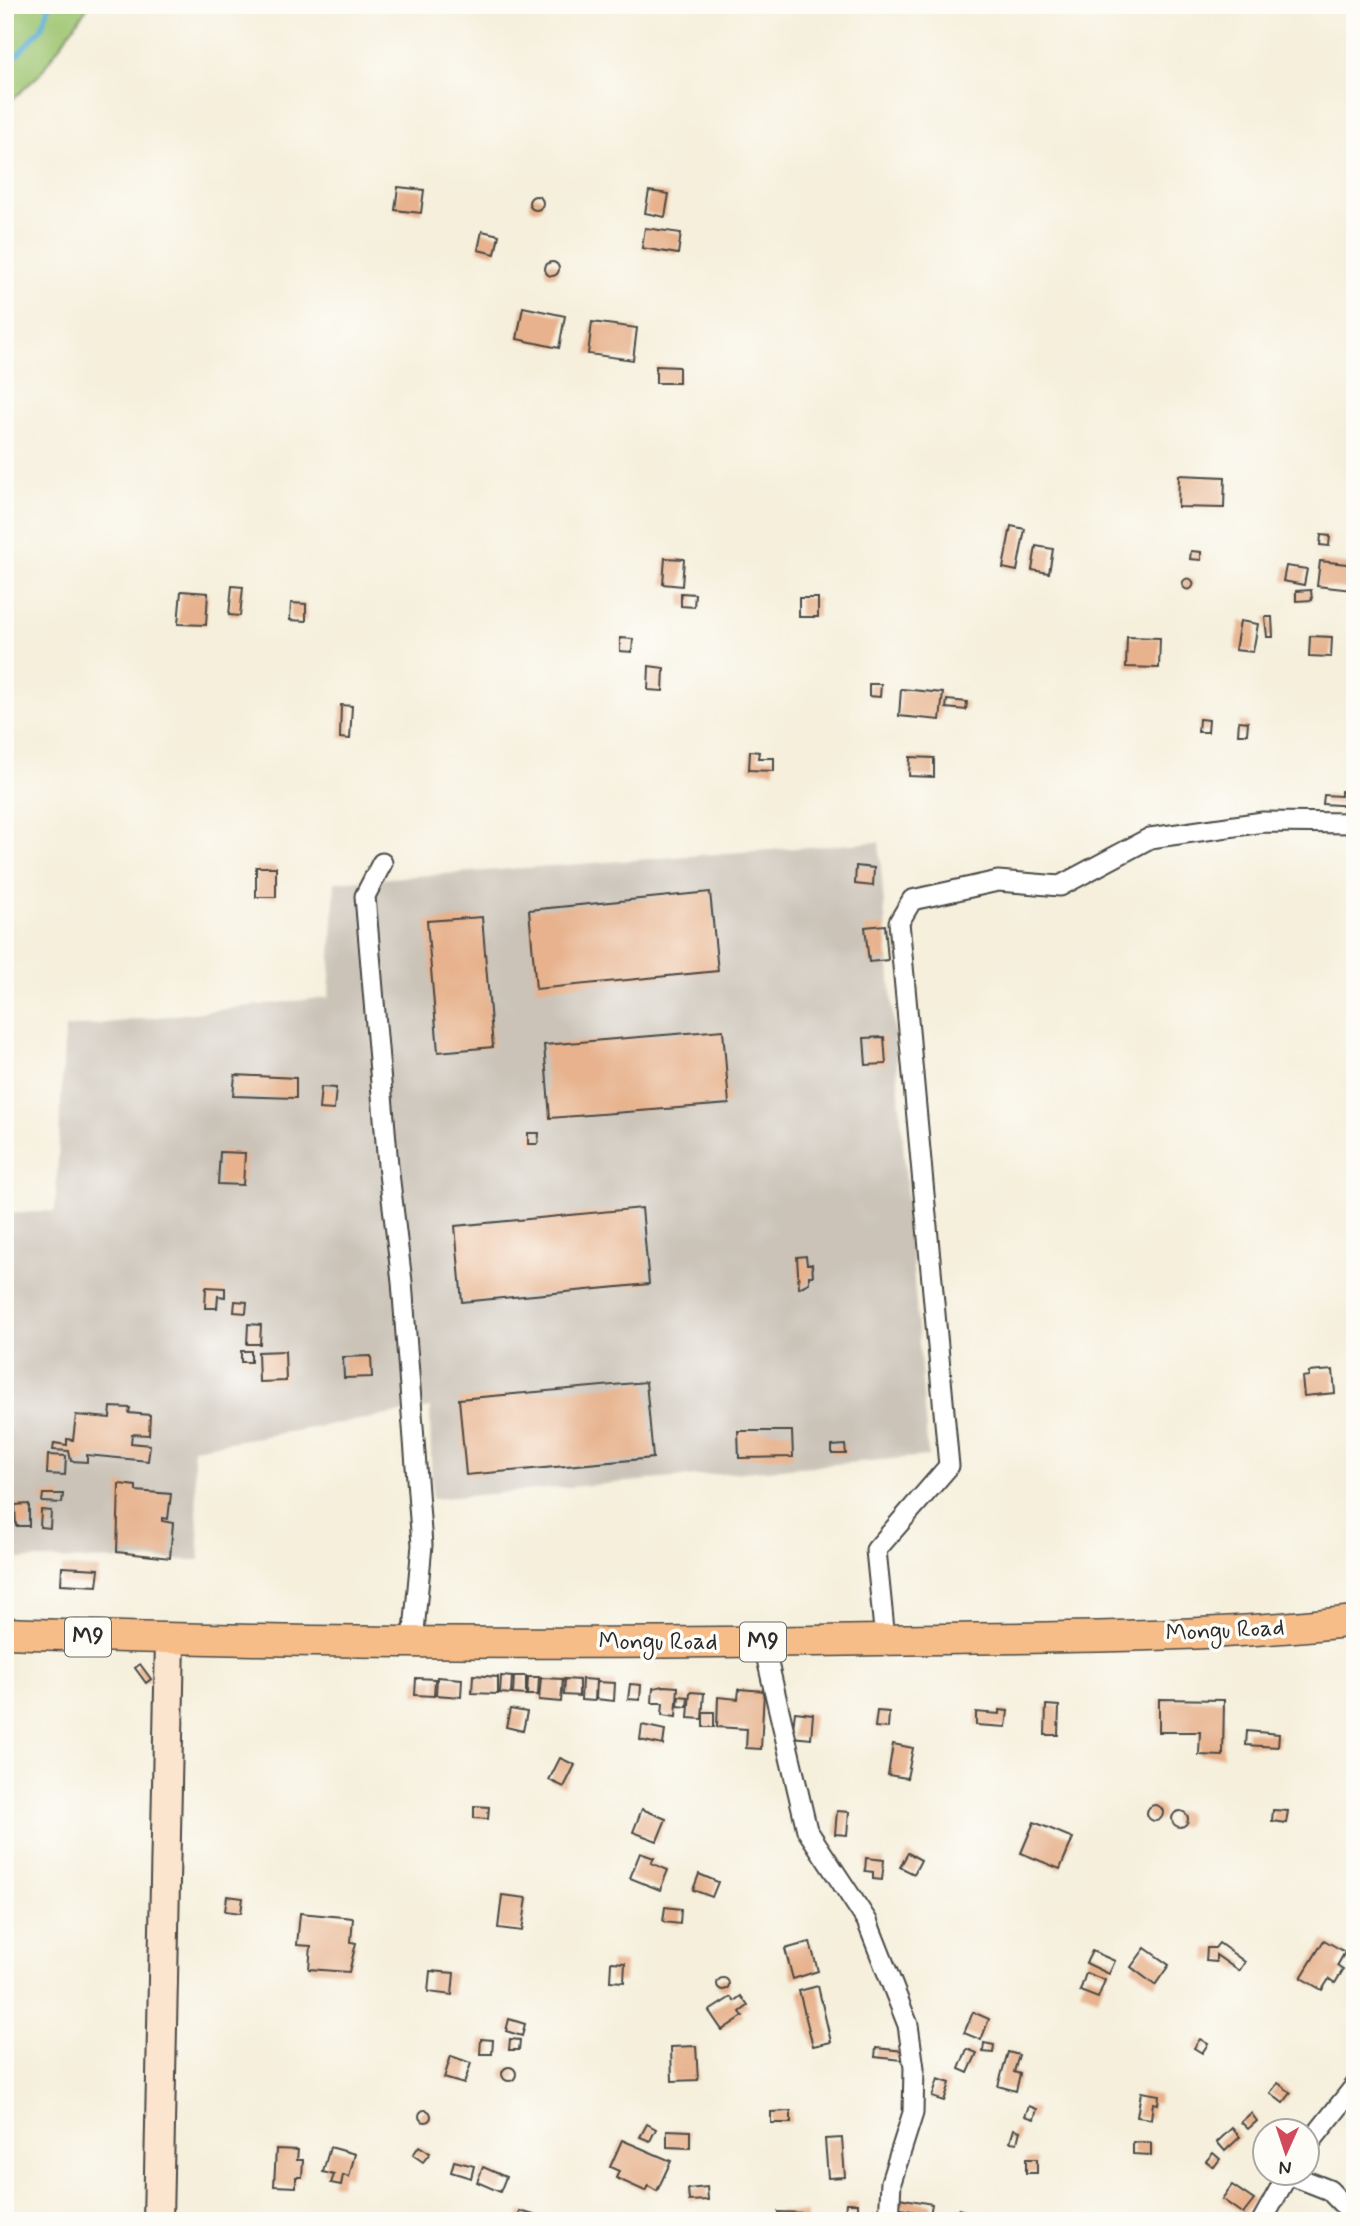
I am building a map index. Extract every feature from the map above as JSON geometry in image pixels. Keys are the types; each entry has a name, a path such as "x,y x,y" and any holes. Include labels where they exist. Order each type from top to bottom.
{"main road":[{"name":"Mongu Road","path":"170,1640 763,1642 1254,1633 1355,1622"},
{"name":"M9","path":"5,1633 170,1640"},
{"path":"158,2221 170,1640"}],"street":[{"path":"885,1640 876,1550 949,1466 898,922 912,900 998,881 1060,886 1150,838 1263,822 1355,822"},
{"path":"382,863 365,896 388,1165 402,1282 422,1545 412,1642"},
{"path":"763,1642 807,1830 867,1921 908,2025 914,2068 913,2113 891,2182 889,2221"},
{"path":"1322,2127 1355,2086"},
{"path":"1322,2187 1329,2190 1355,2217"},
{"path":"1262,2221 1280,2188"}],"shaded area":[{"path":"879,842 928,1456 432,1499 430,1408 193,1448 200,1560 5,1559 5,1214 55,1211 65,1028 329,997 335,882"}],"green space":[{"path":"5,5 89,5 39,75 5,106"}],"building":[{"path":"398,187 424,190 421,213 395,210"},
{"path":"649,191 669,194 665,217 645,213"},
{"path":"536,196 541,198 541,208 536,210 531,208 529,203 531,198"},
{"path":"645,228 681,233 678,254 642,248"},
{"path":"482,231 499,235 495,254 478,250"},
{"path":"552,262 557,264 557,274 552,276 547,274 545,269 547,264"},
{"path":"523,307 565,316 559,348 517,339"},
{"path":"592,322 637,328 633,360 588,354"},
{"path":"656,366 679,367 679,383 656,383"},
{"path":"1179,475 1225,477 1224,508 1178,507"},
{"path":"1011,526 1025,529 1017,571 1003,568"},
{"path":"1321,535 1330,536 1329,546 1320,545"},
{"path":"1036,546 1053,549 1049,573 1032,570"},
{"path":"1191,551 1201,552 1201,560 1190,559"},
{"path":"665,558 684,559 682,586 663,584"},
{"path":"1320,561 1355,565 1352,590 1317,586"},
{"path":"1286,566 1307,569 1304,585 1283,581"},
{"path":"1188,579 1192,580 1192,588 1188,589 1184,588 1183,584 1184,580"},
{"path":"232,586 243,587 240,616 229,615"},
{"path":"1311,590 1312,600 1296,601 1296,591"},
{"path":"181,591 208,593 206,625 178,624"},
{"path":"681,593 695,594 694,607 681,606"},
{"path":"799,598 818,598 818,617 799,617"},
{"path":"291,603 306,604 306,621 290,620"},
{"path":"1265,617 1272,617 1273,637 1267,637"},
{"path":"1240,621 1258,624 1253,652 1235,650"},
{"path":"1310,636 1332,637 1331,657 1309,656"},
{"path":"1127,637 1160,638 1159,668 1126,667"},
{"path":"620,638 633,639 632,652 620,651"},
{"path":"649,666 664,668 663,691 648,690"},
{"path":"869,684 881,684 880,697 869,696"},
{"path":"901,689 943,693 940,720 899,716"},
{"path":"947,700 967,702 966,710 946,708"},
{"path":"341,705 352,706 350,739 340,738"},
{"path":"1199,719 1209,720 1208,732 1198,732"},
{"path":"1239,721 1248,722 1247,734 1238,734"},
{"path":"750,751 759,752 758,758 774,758 774,771 749,770"},
{"path":"910,757 934,758 934,777 909,776"},
{"path":"1341,791 1355,792 1355,806 1323,804 1324,795 1341,796"},
{"path":"856,866 874,868 873,886 855,884"},
{"path":"256,867 276,867 276,897 256,897"},
{"path":"710,892 718,971 536,989 529,910"},
{"path":"482,917 493,1047 438,1052 427,921"},
{"path":"885,925 888,960 869,962 865,927"},
{"path":"723,1030 729,1104 550,1118 544,1045"},
{"path":"884,1037 886,1064 866,1065 864,1038"},
{"path":"235,1075 296,1078 296,1098 233,1096"},
{"path":"321,1087 336,1088 334,1110 319,1109"},
{"path":"528,1133 539,1133 538,1144 528,1144"},
{"path":"220,1152 245,1153 243,1185 218,1184"},
{"path":"642,1208 649,1284 462,1302 455,1226"},
{"path":"806,1256 807,1264 812,1264 813,1276 809,1276 809,1283 799,1288 797,1257"},
{"path":"206,1287 225,1288 225,1297 218,1296 217,1308 205,1308"},
{"path":"235,1301 247,1302 246,1313 234,1312"},
{"path":"248,1324 261,1325 260,1344 247,1344"},
{"path":"241,1351 251,1351 251,1362 241,1362"},
{"path":"285,1351 286,1381 259,1382 258,1352"},
{"path":"371,1356 372,1377 344,1378 343,1357"},
{"path":"1333,1370 1335,1393 1304,1396 1302,1377 1309,1376 1309,1372"},
{"path":"646,1382 653,1458 466,1475 459,1399"},
{"path":"111,1407 130,1408 129,1413 150,1415 149,1435 132,1434 131,1443 150,1445 148,1461 87,1455 87,1462 71,1461 69,1451 53,1450 54,1443 67,1445 67,1439 73,1440 76,1415 110,1418"},
{"path":"738,1431 792,1431 793,1457 739,1458"},
{"path":"845,1445 846,1454 832,1454 832,1446"},
{"path":"48,1455 66,1456 65,1475 47,1474"},
{"path":"119,1484 136,1486 136,1491 171,1494 168,1519 162,1518 162,1521 173,1523 170,1558 117,1552"},
{"path":"43,1494 63,1494 62,1503 42,1502"},
{"path":"29,1504 29,1526 16,1526 15,1505"},
{"path":"41,1510 51,1511 50,1528 40,1527"},
{"path":"62,1567 99,1569 97,1586 61,1584"},
{"path":"140,1664 151,1679 146,1683 135,1668"},
{"path":"473,1675 498,1677 498,1694 472,1693"},
{"path":"501,1676 512,1677 511,1694 500,1693"},
{"path":"514,1676 526,1676 526,1695 513,1694"},
{"path":"437,1677 462,1679 461,1697 436,1695"},
{"path":"528,1677 539,1677 538,1695 527,1695"},
{"path":"416,1678 435,1679 434,1696 415,1695"},
{"path":"541,1678 563,1679 561,1702 539,1700"},
{"path":"565,1679 579,1680 579,1696 564,1695"},
{"path":"582,1679 596,1680 595,1701 581,1700"},
{"path":"597,1682 615,1683 614,1701 596,1699"},
{"path":"630,1684 641,1685 640,1700 628,1699"},
{"path":"678,1687 676,1717 662,1715 663,1703 652,1703 653,1688"},
{"path":"739,1689 764,1691 761,1749 746,1748 747,1729 717,1727 718,1697 738,1699"},
{"path":"690,1692 704,1693 702,1719 688,1718"},
{"path":"679,1696 688,1697 687,1707 678,1706"},
{"path":"1159,1699 1224,1700 1223,1756 1199,1755 1200,1732 1159,1732"},
{"path":"1046,1705 1059,1706 1058,1735 1045,1735"},
{"path":"510,1709 527,1712 523,1731 506,1727"},
{"path":"999,1710 1008,1711 1006,1727 976,1725 976,1712 999,1714"},
{"path":"877,1711 889,1712 888,1728 875,1727"},
{"path":"703,1712 714,1712 714,1727 703,1727"},
{"path":"795,1712 813,1714 811,1739 792,1737"},
{"path":"642,1725 665,1730 663,1745 640,1740"},
{"path":"1247,1731 1279,1734 1278,1747 1246,1745"},
{"path":"893,1744 913,1748 907,1778 888,1775"},
{"path":"560,1758 575,1765 564,1787 549,1780"},
{"path":"1155,1805 1163,1813 1155,1821 1147,1813"},
{"path":"474,1806 489,1807 488,1819 474,1818"},
{"path":"642,1809 666,1819 657,1841 633,1832"},
{"path":"1273,1810 1288,1811 1286,1823 1272,1821"},
{"path":"837,1811 849,1812 847,1835 835,1834"},
{"path":"1180,1811 1186,1813 1186,1825 1180,1827 1174,1825 1172,1819 1174,1813"},
{"path":"1034,1822 1073,1838 1060,1869 1021,1853"},
{"path":"640,1853 654,1858 651,1863 668,1870 660,1890 630,1878"},
{"path":"908,1853 921,1860 914,1874 900,1867"},
{"path":"866,1858 884,1860 882,1880 873,1879 873,1872 865,1871"},
{"path":"699,1874 718,1882 712,1897 693,1890"},
{"path":"502,1895 527,1898 522,1931 498,1928"},
{"path":"227,1896 243,1898 241,1913 225,1911"},
{"path":"665,1907 681,1909 680,1924 663,1922"},
{"path":"300,1913 353,1918 351,1942 356,1943 349,1972 309,1969 311,1946 297,1945"},
{"path":"1324,1940 1345,1952 1337,1966 1343,1970 1335,1983 1329,1979 1322,1990 1301,1978"},
{"path":"810,1942 818,1971 793,1979 785,1949"},
{"path":"1219,1943 1245,1962 1239,1971 1216,1955 1216,1962 1206,1961 1207,1948 1215,1948"},
{"path":"1145,1948 1169,1965 1155,1985 1131,1967"},
{"path":"1092,1951 1115,1961 1109,1974 1086,1963"},
{"path":"611,1962 625,1963 624,1982 610,1981"},
{"path":"430,1971 454,1973 452,1995 428,1992"},
{"path":"1086,1973 1105,1980 1098,1998 1080,1991"},
{"path":"723,1978 729,1984 723,1990 717,1984"},
{"path":"818,1986 831,2042 813,2046 799,1991"},
{"path":"741,1996 748,2006 740,2012 743,2016 722,2030 709,2011 731,1997 734,2001"},
{"path":"973,2012 989,2019 981,2040 964,2033"},
{"path":"509,2019 525,2024 522,2036 506,2031"},
{"path":"481,2039 493,2040 492,2054 480,2054"},
{"path":"510,2039 520,2040 519,2050 509,2050"},
{"path":"1200,2039 1208,2044 1202,2053 1194,2048"},
{"path":"984,2043 994,2045 993,2053 983,2052"},
{"path":"696,2046 698,2080 672,2081 671,2047"},
{"path":"876,2048 904,2051 902,2060 875,2057"},
{"path":"967,2049 977,2053 968,2073 959,2069"},
{"path":"1008,2052 1019,2055 1014,2072 1020,2074 1016,2091 998,2086"},
{"path":"451,2056 471,2063 464,2084 444,2078"},
{"path":"506,2067 512,2067 516,2074 512,2081 506,2081 502,2077 502,2071"},
{"path":"938,2079 950,2083 944,2101 932,2097"},
{"path":"1278,2083 1291,2093 1283,2103 1270,2093"},
{"path":"1141,2092 1159,2095 1158,2104 1153,2103 1151,2119 1137,2117"},
{"path":"1029,2106 1037,2109 1034,2119 1025,2116"},
{"path":"425,2110 431,2116 425,2122 419,2116"},
{"path":"791,2111 791,2123 771,2123 771,2112"},
{"path":"1251,2113 1255,2118 1252,2118 1252,2125 1248,2129 1241,2122"},
{"path":"647,2124 656,2129 650,2141 640,2137"},
{"path":"1232,2128 1240,2137 1225,2151 1217,2142"},
{"path":"1014,2129 1020,2131 1017,2143 1010,2142"},
{"path":"667,2130 690,2131 690,2148 667,2147"},
{"path":"842,2138 845,2177 828,2178 825,2139"},
{"path":"622,2140 671,2161 657,2191 648,2186 645,2191 616,2178 619,2171 610,2167"},
{"path":"1133,2142 1151,2143 1151,2155 1133,2154"},
{"path":"419,2146 430,2153 423,2162 413,2155"},
{"path":"330,2147 355,2154 349,2177 343,2175 341,2185 331,2183 334,2175 323,2172"},
{"path":"276,2149 298,2150 297,2160 303,2160 302,2177 296,2177 296,2187 274,2186"},
{"path":"1213,2153 1220,2159 1214,2167 1206,2161"},
{"path":"1026,2159 1037,2159 1037,2173 1026,2173"},
{"path":"454,2161 474,2166 471,2178 451,2172"},
{"path":"483,2167 506,2177 500,2192 477,2182"},
{"path":"1232,2185 1254,2200 1243,2214 1222,2199"},
{"path":"707,2187 708,2200 689,2201 688,2189"},
{"path":"899,2198 932,2204 930,2215 897,2208"},
{"path":"846,2203 858,2203 858,2214 845,2213"},
{"path":"958,2209 969,2212 967,2221 956,2221"},
{"path":"520,2211 551,2220 551,2221 517,2221"},
{"path":"778,2212 807,2213 807,2221 778,2221"}],"waterway":[{"path":"5,68 41,29 50,5"}]}
